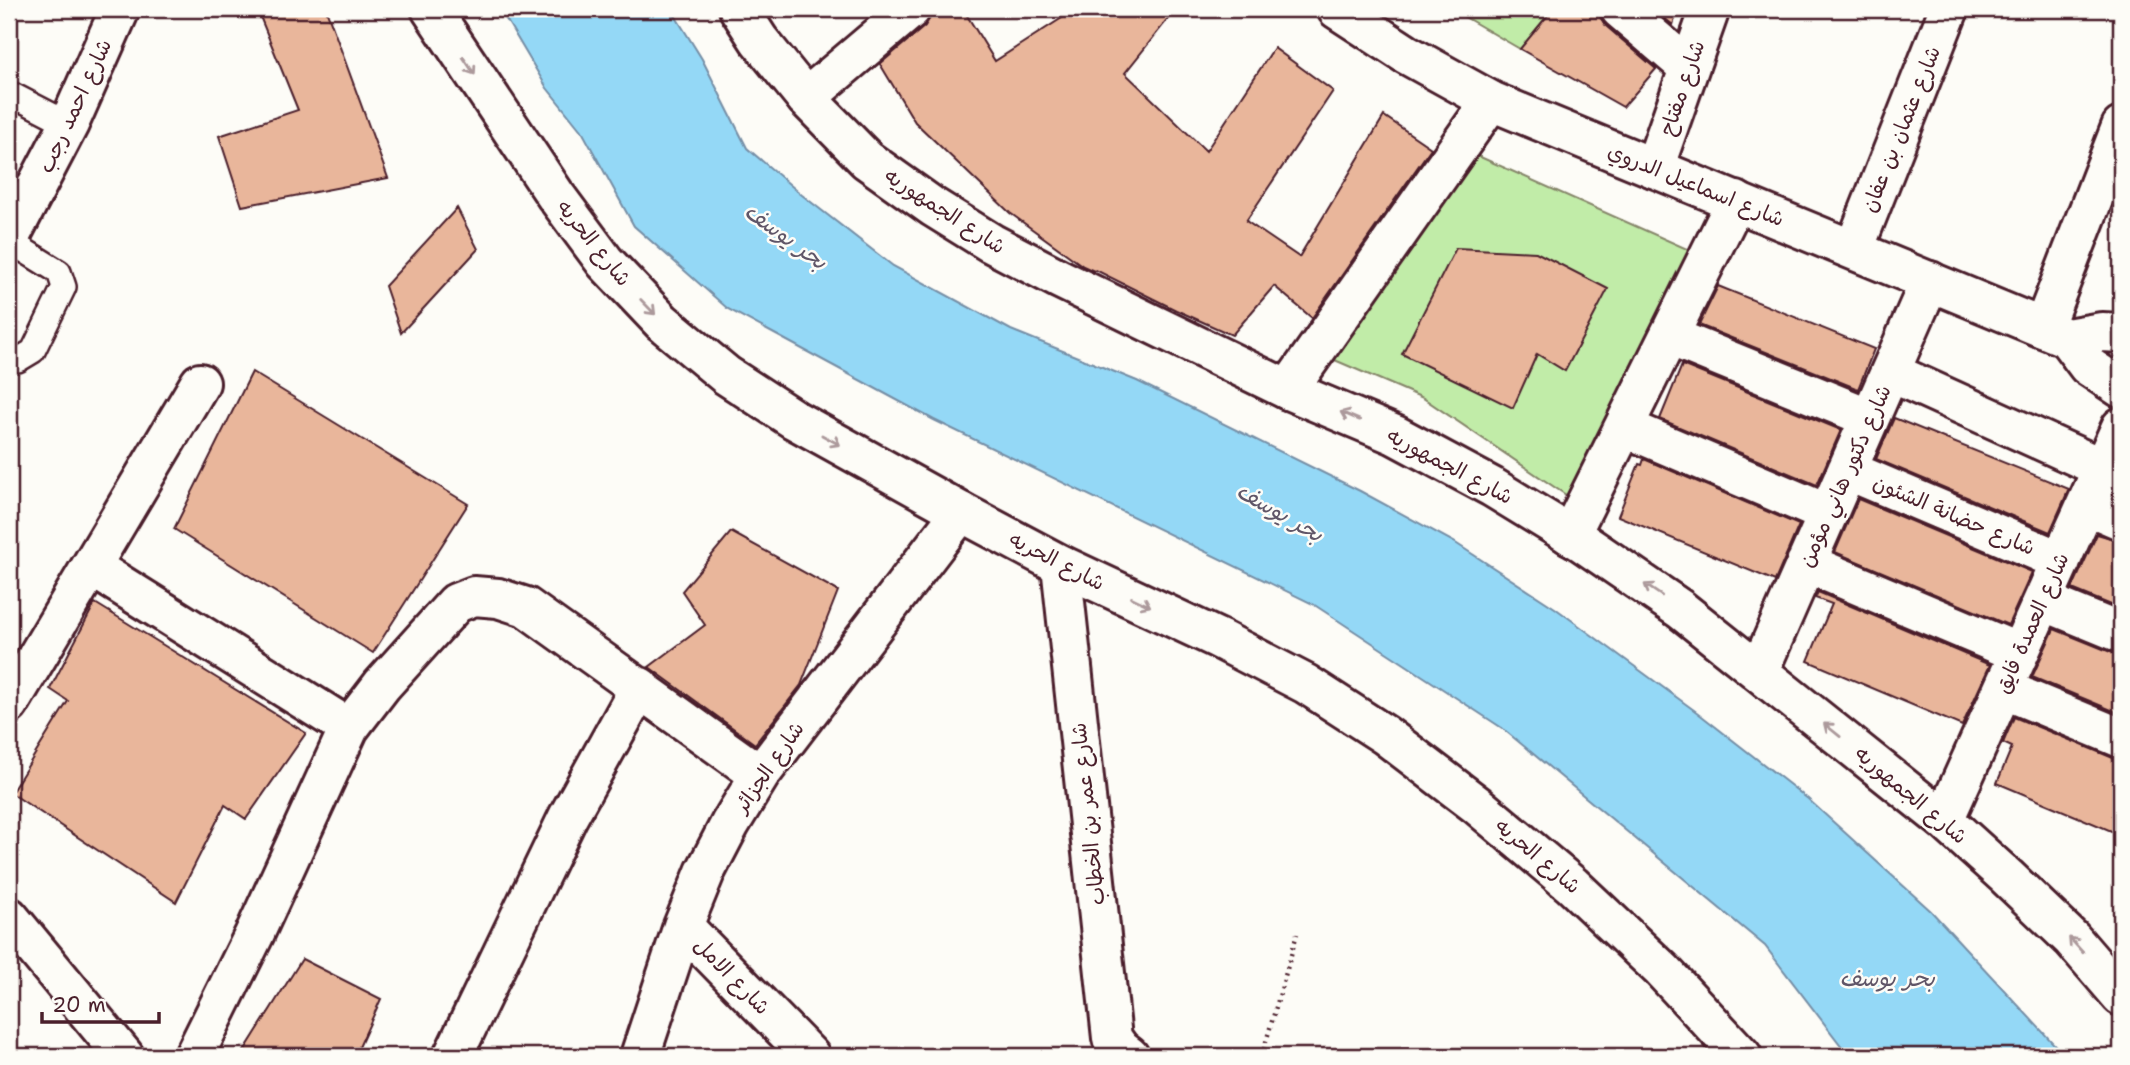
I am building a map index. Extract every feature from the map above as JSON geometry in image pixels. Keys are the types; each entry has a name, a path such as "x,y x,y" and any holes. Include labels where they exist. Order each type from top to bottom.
{"street":[{"name":"شارع احمد رجب","path":"10,236 69,124 120,9"},
{"name":"شارع الحريه","path":"431,9 555,196 605,262 662,322 726,375 795,420 961,512 1061,565 1219,639 1306,684 1385,735 1477,805 1572,885 1662,970 1742,1056"},
{"name":"شارع الجمهوريه","path":"739,9 759,40 806,98 867,160 933,208 991,243 1288,390 1395,435 1492,487 1570,535 1680,609 1944,820 2072,939 2119,987"},
{"path":"806,98 911,9"},
{"name":"شارع اسماعيل الدروي","path":"1337,9 1406,54 1492,101 2055,333"},
{"path":"1620,9 1689,68"},
{"name":"شارع مفتاح","path":"1654,168 1710,9"},
{"name":"شارع عثمان بن عفان","path":"1854,249 1949,9"},
{"path":"1288,390 1492,101"},
{"path":"2055,333 2121,127"},
{"path":"1570,535 1736,201"},
{"name":"شارع دكتور هاني مؤمن","path":"1759,671 1930,281"},
{"path":"2055,333 2121,333"},
{"path":"2055,333 2088,366 2121,388"},
{"path":"1669,336 1870,418"},
{"path":"1891,372 2102,468"},
{"path":"9,704 200,383"},
{"path":"1624,427 1828,514"},
{"name":"شارع العمدة فايق","path":"1944,820 2121,427"},
{"name":"شارع حضانة الشئون","path":"1847,470 2061,561"},
{"path":"2086,505 2121,520"},
{"name":"شارع الجزائر","path":"640,1056 683,926 705,872 730,824 760,775 961,512"},
{"path":"1806,563 2019,653"},
{"name":"شارع عمر بن الخطاب","path":"1061,565 1112,1038 1129,1056"},
{"path":"92,566 349,728"},
{"path":"194,1056 248,947 349,728 382,685 456,603 474,596 498,598 526,607 760,775"},
{"path":"2043,601 2121,633"},
{"path":"453,1056 568,817 640,687"},
{"path":"2003,689 2121,738"},
{"path":"9,917 124,1056"},
{"name":"شارع الامل","path":"683,926 810,1056"}],"lane":[{"path":"9,93 69,124"},
{"path":"9,360 18,360 33,351 64,287 59,272 10,236"}],"path":[{"path":"1262,1056 1297,934"}],"green space":[{"path":"1451,9 1553,9 1520,49"},
{"path":"1478,156 1696,253 1572,499 1423,398 1330,358"}],"water":[{"name":"بحر يوسف","path":"500,9 671,9 702,59 747,148 893,266 1011,330 1137,381 1360,491 1454,542 1555,608 1698,713 1808,799 1931,911 2065,1056 1849,1056 1765,946 1502,728 1313,604 934,420 728,309 634,226 583,133 547,88"}],"building":[{"path":"257,9 326,9 388,178 242,206 219,136 298,110"},
{"path":"937,9 963,9 995,61 1076,9 1176,9 1125,73 1206,151 1274,48 1333,91 1246,221 1299,257 1384,116 1431,148 1312,318 1274,286 1232,335 1083,266 1010,213 915,122 880,64 925,26"},
{"path":"1553,9 1599,9 1600,17 1606,26 1656,69 1623,107 1520,49"},
{"path":"1653,9 1678,9 1673,25"},
{"path":"457,208 478,249 401,333 385,286"},
{"path":"1456,248 1536,252 1608,289 1565,371 1537,354 1513,408 1402,354"},
{"path":"1718,286 1874,349 1858,389 1699,325"},
{"path":"1682,365 1841,430 1817,485 1660,419"},
{"path":"252,372 468,504 373,653 174,529"},
{"path":"1894,418 2069,489 2050,532 1876,459"},
{"path":"1644,459 1799,525 1775,581 1618,516 1639,464 1642,465"},
{"path":"1858,499 2032,572 2008,625 1835,552"},
{"path":"731,532 838,591 801,685 755,744 649,667 705,625 682,591"},
{"path":"2097,534 2121,541 2121,609 2072,589"},
{"path":"1818,592 1990,665 1962,726 1808,661 1832,604 1815,598"},
{"path":"95,603 306,733 246,819 225,805 176,902 11,793 68,701 50,689"},
{"path":"2054,629 2121,654 2121,714 2032,677"},
{"path":"2014,717 2121,759 2121,835 1997,783 2012,747 2003,743"},
{"path":"302,959 381,999 355,1056 241,1056"}]}
